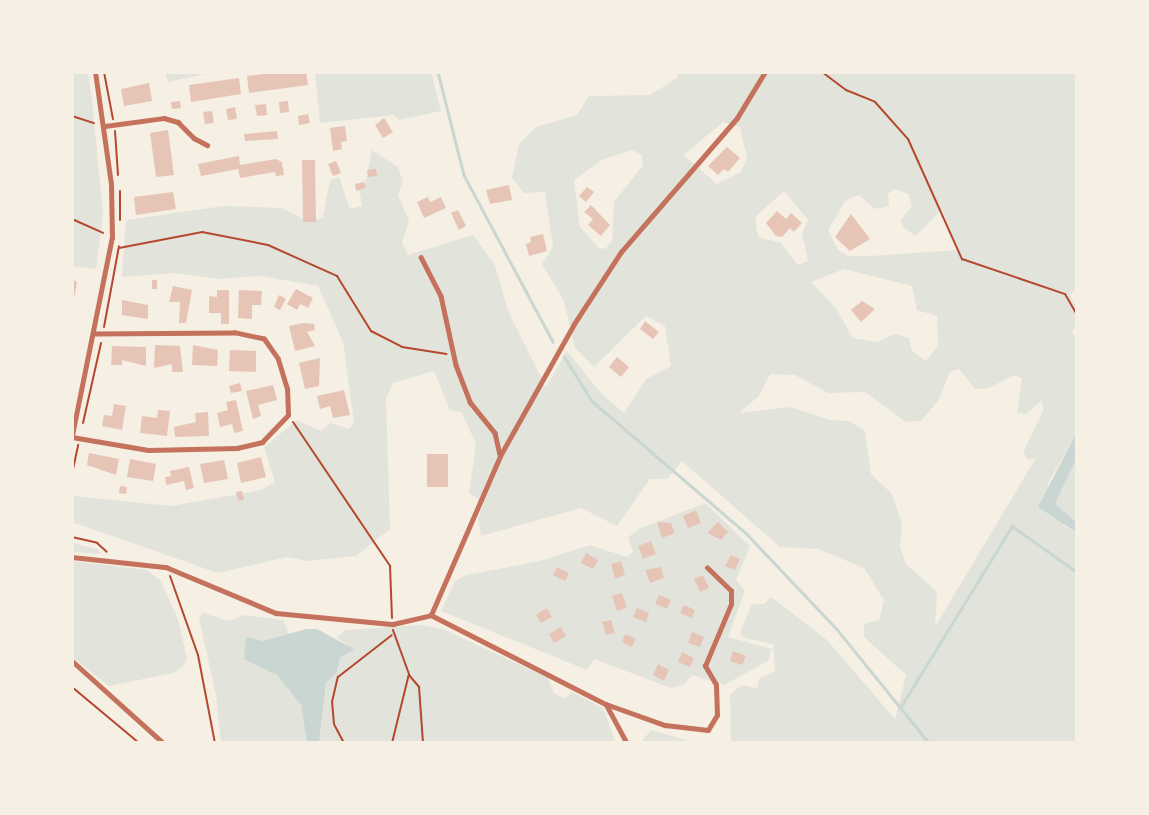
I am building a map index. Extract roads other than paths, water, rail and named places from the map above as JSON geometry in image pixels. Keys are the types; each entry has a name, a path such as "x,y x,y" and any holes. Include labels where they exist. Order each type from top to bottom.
{"street":[{"path":"94,334 234,333 264,340 271,345 284,379 288,415 262,442 237,448 148,450 72,436 111,237 105,126 95,72"},
{"path":"431,615 500,456 574,324 621,252 737,118 765,72"},
{"path":"105,126 164,118 178,122 207,145"},
{"path":"421,257 441,296 454,356 470,402 495,433 500,456"},
{"path":"72,557 109,558 166,568 276,613 393,624 431,615 634,717 698,732 708,730 717,715 716,685 705,666 731,604 731,591 707,568"},
{"path":"72,661 163,743"},
{"path":"606,704 626,743"}],"waterway":[{"path":"438,72 464,175 553,342"},
{"path":"564,356 592,401 747,534 836,628 929,743"},
{"path":"900,708 1012,526 1077,572"}]}
